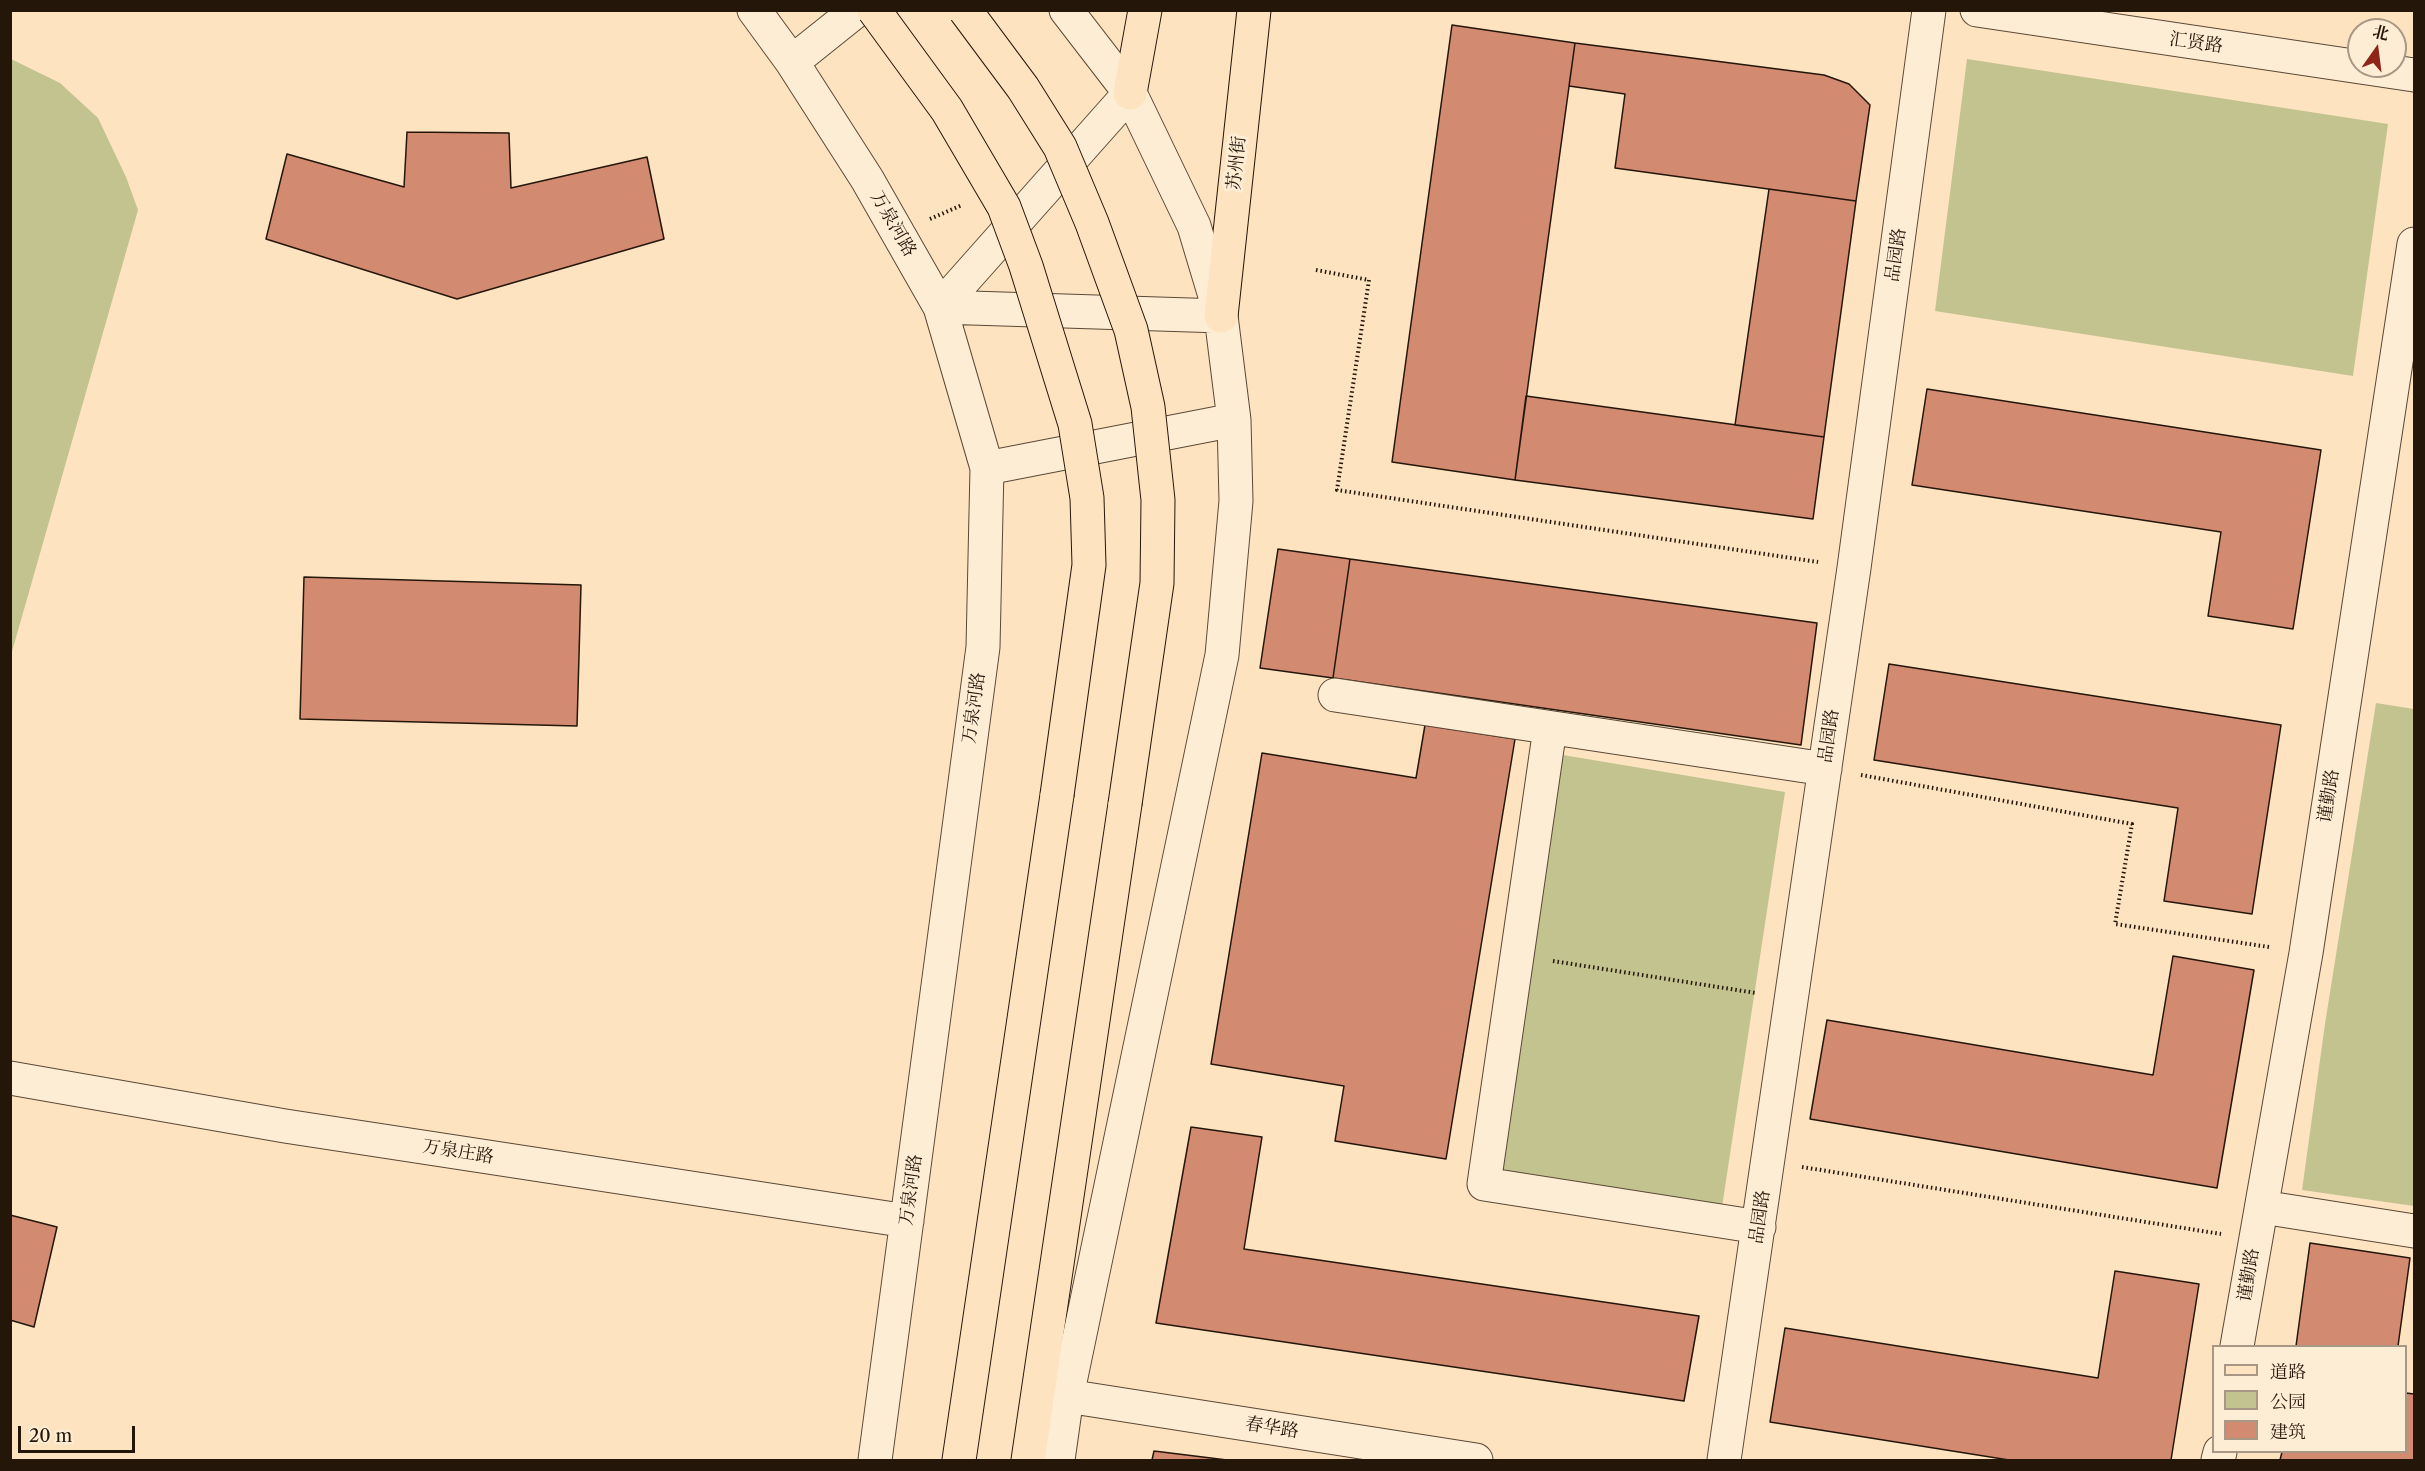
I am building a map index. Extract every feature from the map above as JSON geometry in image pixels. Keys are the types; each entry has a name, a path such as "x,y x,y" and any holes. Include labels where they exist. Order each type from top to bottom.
{"main road":[{"path":"874,10 947,110 1004,207 1026,266 1075,424 1087,498 1089,564 959,1461"},
{"path":"965,10 1023,88 1060,147 1092,223 1131,330 1148,407 1158,500 1157,583 1028,1461"},
{"path":"1130,93 1145,10"},
{"name":"苏州街","path":"1221,316 1254,10"}],"street":[{"name":"万泉河路","path":"754,10 792,62 894,224 940,307 987,468 982,648 875,1461"},
{"path":"792,62 857,10"},
{"path":"1058,1461 1067,1396 1222,654 1236,501 1234,420 1221,316 1194,226 1130,93 1066,10"},
{"name":"品园路","path":"1724,1461 1854,568 1929,10"},
{"name":"汇贤路","path":"1977,10 2415,75"},
{"path":"940,307 1130,93"},
{"name":"谨勤路","path":"2237,1345 2306,953 2415,244"},
{"path":"940,307 1221,316"},
{"path":"987,468 1234,420"},
{"path":"1335,695 1825,769"},
{"path":"1550,728 1484,1184 1759,1227"},
{"name":"万泉庄路","path":"10,1078 285,1126 907,1221"},
{"path":"2262,1208 2415,1231"},
{"name":"春华路","path":"1067,1396 1476,1461"}],"path":[{"path":"1316,270 1369,280 1337,490 1854,568"},
{"path":"1825,769 2132,824 2115,924 2306,953"},
{"path":"1517,956 1792,999"},
{"path":"1768,1162 2255,1239"}],"green space":[{"path":"11,59 60,83 98,118 126,177 138,210 11,655"},
{"path":"1967,59 2388,124 2353,376 1935,311"},
{"path":"2376,703 2414,709 2414,1206 2302,1190 2325,1024"},
{"path":"1563,755 1785,792 1722,1207 1499,1171"}],"building":[{"path":"1452,25 1575,43 1515,480 1392,462"},
{"path":"1575,43 1824,75 1849,84 1870,105 1856,201 1615,168 1625,94 1569,86"},
{"path":"407,132 509,133 511,188 647,157 664,239 457,299 266,239 287,154 404,187"},
{"path":"1769,189 1856,201 1824,437 1735,425"},
{"path":"1927,389 2321,450 2293,629 2208,616 2221,532 1912,485"},
{"path":"1526,396 1824,437 1813,519 1515,480"},
{"path":"1278,549 1350,559 1333,678 1260,668"},
{"path":"1350,559 1817,623 1801,745 1333,678"},
{"path":"304,577 581,585 577,726 300,719"},
{"path":"1889,664 2281,725 2252,914 2164,901 2178,808 1874,760"},
{"path":"1425,725 1515,739 1446,1159 1335,1141 1344,1086 1211,1064 1262,753 1416,778"},
{"path":"2173,956 2254,970 2217,1188 1810,1119 1827,1020 2153,1075"},
{"path":"1191,1127 1262,1137 1244,1249 1699,1316 1684,1401 1156,1323"},
{"path":"10,1215 57,1227 34,1327 10,1320"},
{"path":"2310,1243 2410,1258 2398,1345 2296,1345"},
{"path":"2115,1271 2199,1284 2171,1460 2009,1460 1770,1422 1785,1328 2098,1378"},
{"path":"2407,1393 2414,1394 2414,1460 2280,1460 2282,1453 2407,1453"},
{"path":"1154,1451 1227,1460 1152,1460"}]}
